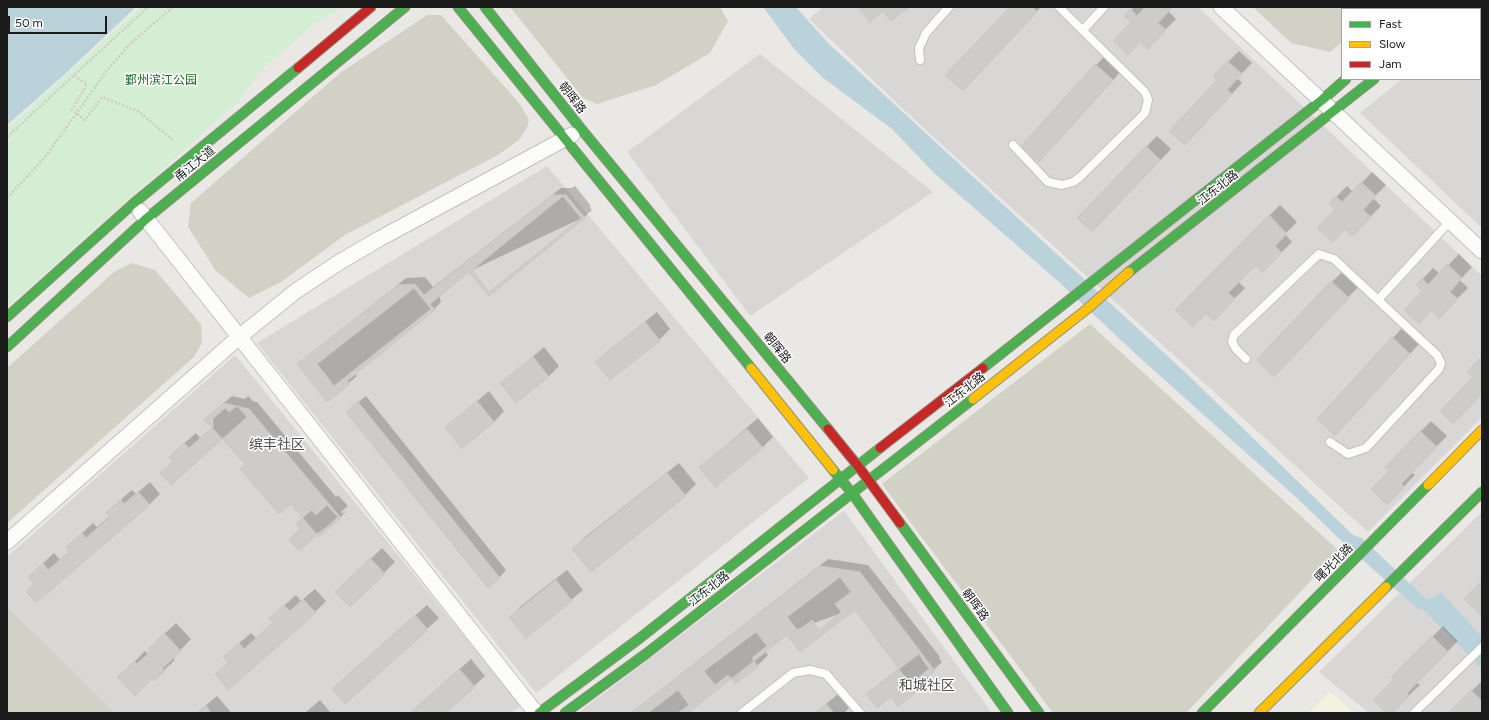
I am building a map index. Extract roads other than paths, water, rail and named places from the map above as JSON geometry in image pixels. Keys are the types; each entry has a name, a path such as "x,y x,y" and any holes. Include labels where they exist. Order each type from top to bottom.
{"main road":[{"name":"甬江大道","path":"7,317 134,202 371,7"},
{"name":"甬江大道","path":"7,347 146,219 405,7"},
{"path":"458,7 852,493 1008,713"},
{"name":"朝晖路","path":"485,7 582,130 869,480 1039,713"},
{"name":"江东北路","path":"539,713 640,638 1322,100 1345,80"},
{"name":"江东北路","path":"565,713 653,648 869,480 1333,114 1373,80"},
{"name":"曙光北路","path":"1202,713 1482,430"},
{"path":"1259,713 1482,492"}],"street":[{"path":"1221,7 1322,100 1333,114 1482,251"},
{"path":"7,542 239,337 296,291 338,263 422,215 582,130"},
{"path":"134,202 536,713"}],"lane":[{"path":"920,60 919,48 926,33 949,7"},
{"path":"1013,146 1048,182 1062,185 1073,182 1080,177 1145,114 1148,100 1145,92 1059,7"},
{"path":"1083,30 1104,7"},
{"path":"1378,300 1450,221"},
{"path":"1246,360 1232,342 1234,335 1319,254 1334,259 1437,355 1441,363 1439,369 1366,448 1348,454 1330,442"},
{"path":"1414,713 1482,647"},
{"path":"742,713 793,674 810,670 826,674 860,713"},
{"path":"578,704 585,713"}],"water":[{"path":"7,7 136,7 64,75 7,125"},
{"path":"763,7 796,7 829,44 1187,374 1353,535 1362,538 1426,599 1433,598 1441,592 1482,637 1482,669 1424,610 1418,609 1349,548 1299,500 1140,358 1059,282 935,174 892,129 822,77 795,50"}],"district":[{"name":"缤丰社区","path":"277,445"},
{"name":"和城社区","path":"927,686"}],"park label":[{"name":"鄞州滨江公园","path":"161,80"}]}
